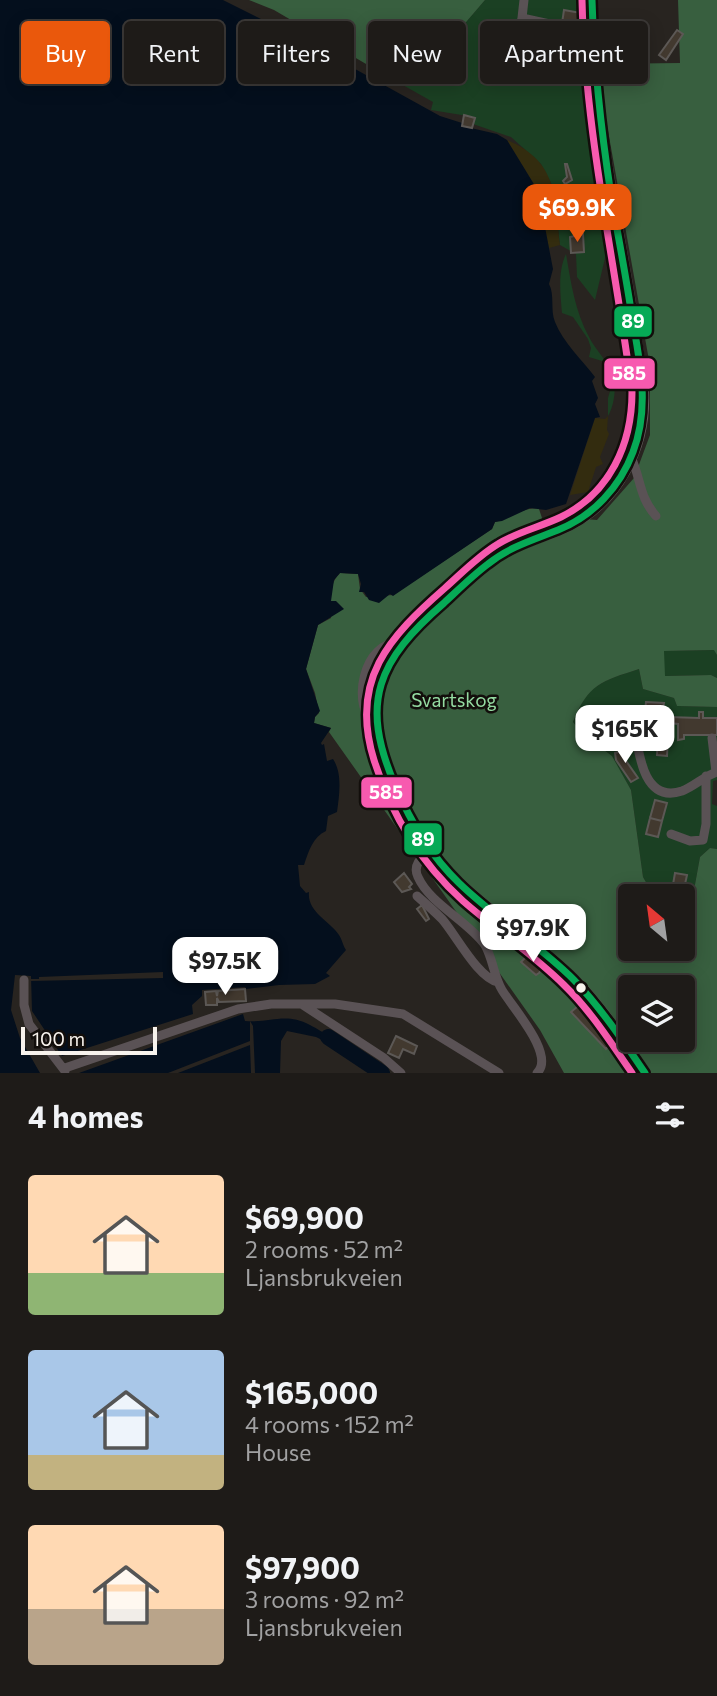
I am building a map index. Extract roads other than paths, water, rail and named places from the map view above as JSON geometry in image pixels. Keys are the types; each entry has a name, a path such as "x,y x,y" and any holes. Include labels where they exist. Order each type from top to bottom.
{"main road":[{"path":"586,21 592,0"},
{"path":"594,84 643,391 641,423 631,457 611,491 596,508 565,527 516,546 494,559 428,616 402,643 390,659 381,680 377,700 377,728 381,747 396,786 430,850 467,890 548,956 582,988 645,1073"}],"street":[{"path":"521,21 524,0"},
{"path":"522,18 536,21"},
{"path":"631,457 638,472 643,499 656,516"},
{"path":"636,746 646,775 660,789 681,791 717,772 712,738"},
{"path":"671,834 690,841 703,840 706,824 706,776"},
{"path":"430,850 418,862 418,878 430,893 484,944 498,982 542,1054 542,1064 537,1073"},
{"path":"417,896 441,918 480,969 491,980 498,982"},
{"path":"24,980 24,1005 29,1024 65,1071 238,1009 271,1004 302,1004 345,1005 403,1014 499,1073"},
{"path":"302,1004 400,1071"}],"water":[{"path":"0,0 223,0 261,19 275,21 238,21 238,84 354,84 354,68 368,76 368,84 382,84 440,116 462,123 462,126 497,134 507,140 538,191 553,269 549,284 554,317 563,337 595,377 592,381 598,398 595,404 600,417 595,418 566,504 546,510 530,508 495,522 492,529 379,603 369,600 364,592 359,592 361,584 358,574 340,573 334,580 331,601 336,601 344,609 318,625 306,669 320,711 314,723 331,728 321,743 324,744 327,761 333,759 338,771 338,806 337,812 328,816 326,831 315,840 304,865 298,865 300,886 306,893 309,892 311,905 339,935 346,950 326,973 330,976 315,984 202,990 202,996 192,1005 193,1014 62,1056 32,1011 31,976 15,975 11,1010 20,1038 40,1073 0,1073"},
{"path":"243,1014 245,1021 301,1021 328,1037 324,1041 287,1031 281,1041 280,1073 79,1073"}],"waterway":[{"path":"328,1037 382,1073"}],"park label":[{"name":"Svartskog","path":"454,699"}]}
